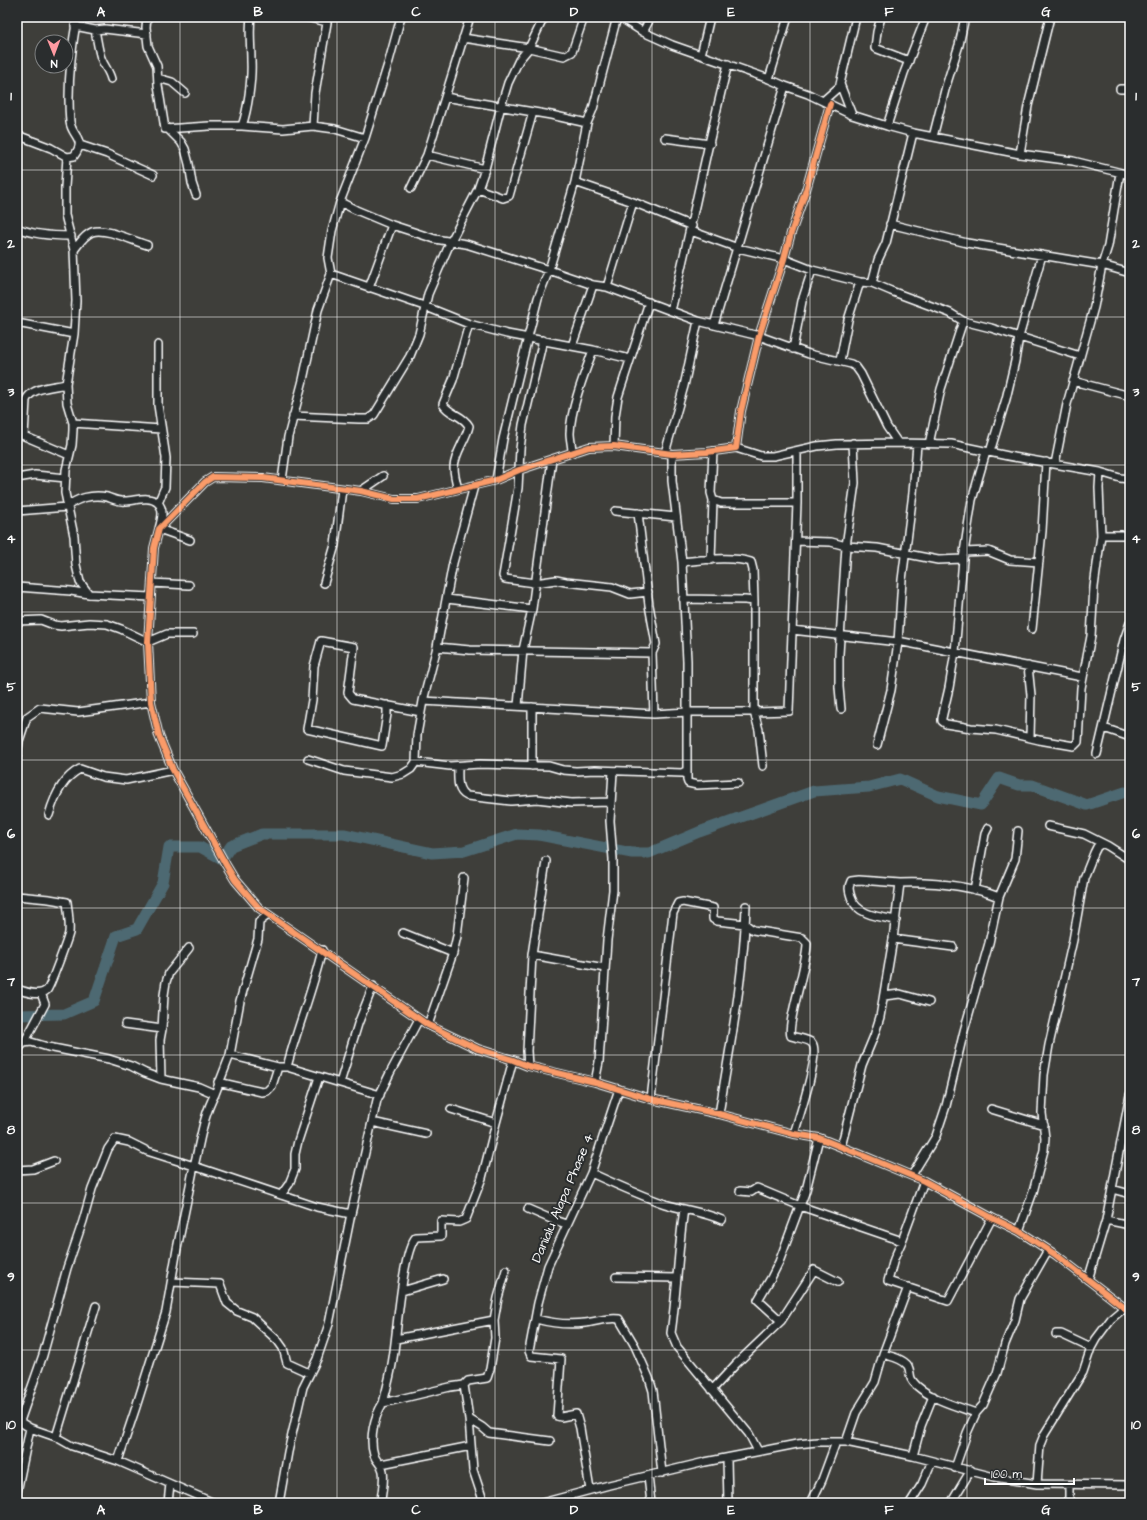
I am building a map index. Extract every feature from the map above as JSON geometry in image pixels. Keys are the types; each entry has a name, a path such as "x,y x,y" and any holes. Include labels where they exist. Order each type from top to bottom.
{"street":[{"path":"17,135 44,145 68,157 74,156 79,150 80,145 78,138 70,125 68,93 76,17"},
{"path":"147,17 146,27 148,46 157,66 165,129 168,130 185,149 196,195"},
{"path":"242,126 245,118 250,83 251,62 249,35 251,17"},
{"path":"306,17 327,19 315,93 313,126"},
{"path":"282,480 293,416 303,380 318,310 331,274 328,258 329,244 340,202 365,138 401,17"},
{"path":"411,188 426,155 470,17"},
{"path":"293,416 359,420 374,415 410,356 419,334 424,306 428,294 450,243 478,189 485,169 508,83 519,60 529,48 544,17"},
{"path":"463,38 529,48 564,56 572,52 584,17"},
{"path":"496,480 503,439 538,298 549,270 574,182 587,124 593,109 619,17 643,32 672,45 769,79 808,94 852,115 887,126 913,133 1020,154 1073,161 1130,175"},
{"path":"643,32 651,17"},
{"path":"701,55 710,17"},
{"path":"769,79 788,17"},
{"path":"823,101 840,86 856,17"},
{"path":"881,17 874,48 909,61"},
{"path":"887,126 926,17"},
{"path":"933,137 946,86 959,46 965,17"},
{"path":"1020,154 1028,106 1050,17"},
{"path":"75,26 95,30 105,29 147,34"},
{"path":"95,30 99,51 111,79"},
{"path":"671,311 728,64"},
{"path":"158,78 172,82 185,94"},
{"path":"714,325 785,86"},
{"path":"840,86 852,115"},
{"path":"1120,89 1130,89"},
{"path":"445,97 533,112 587,124"},
{"path":"736,448 741,411 759,336 806,190 830,104"},
{"path":"478,189 503,198 510,196 533,112"},
{"path":"168,130 209,126 242,126 250,128 283,129 313,126 336,129 365,138"},
{"path":"872,282 878,260 886,243 913,133"},
{"path":"665,138 710,144"},
{"path":"80,145 107,154 153,175"},
{"path":"426,155 485,169"},
{"path":"68,157 65,187 65,215 74,250 76,301 74,334 66,384 67,403 73,423 72,445 69,455 65,493 72,524 76,565 80,582 89,594"},
{"path":"1055,464 1073,381 1094,307 1102,265 1108,246 1120,172"},
{"path":"574,182 633,202 738,248 784,260 812,270 860,282 872,282 891,291 950,313 962,320 1080,356"},
{"path":"340,202 392,225 450,243 466,244 593,285 607,287 698,321 759,336 793,349 851,364 861,374 887,427 898,443"},
{"path":"607,287 633,202"},
{"path":"890,224 967,243 1102,265 1130,273"},
{"path":"369,288 392,225"},
{"path":"17,228 25,232 50,236 71,236"},
{"path":"74,250 85,237 92,232 104,230 147,246"},
{"path":"1042,255 1019,338 1006,399 972,500 964,556 955,652 942,718 944,722 971,728 996,730 1074,746 1078,742 1082,677 1091,636 1094,587 1101,535 1099,488 1100,472"},
{"path":"793,349 802,301 812,270"},
{"path":"331,274 424,306 469,324 507,334 593,350 630,359"},
{"path":"840,361 848,320 860,282"},
{"path":"572,346 593,285"},
{"path":"614,446 615,416 618,397 649,302"},
{"path":"929,444 941,389 962,320"},
{"path":"698,321 668,453 682,562 687,661 688,766 686,771 688,783 697,785 738,783"},
{"path":"17,323 74,334"},
{"path":"458,489 454,469 456,456 467,436 469,426 466,421 446,408 443,404 454,380 469,324"},
{"path":"543,340 524,425 518,488 503,576 505,579 535,583 556,580 612,587 630,594 648,592"},
{"path":"158,345 158,405 166,458 165,487 158,503 162,513 154,548 148,642 151,702 158,736 174,770 220,857 235,880 259,908 322,950 428,1025 478,1049 528,1066 595,1082 651,1099 719,1114 794,1134 819,1138 912,1175 1019,1231 1048,1250 1127,1310"},
{"path":"572,452 570,434 573,418 581,381 593,350"},
{"path":"1073,381 1130,396"},
{"path":"66,384 32,392 28,395 20,435 69,455"},
{"path":"73,423 161,429"},
{"path":"841,709 839,687 840,636 846,546 855,484 853,443"},
{"path":"159,529 205,482 213,477 238,476 282,480 361,491 394,499 418,499 496,480 519,470 590,447 614,446 668,453 713,451 736,448 761,456 773,456 817,446 853,443 951,444 1130,479"},
{"path":"877,745 891,690 898,642 902,580 913,493 917,444"},
{"path":"711,560 713,500 711,493 713,451"},
{"path":"423,701 654,714 687,712 789,711 796,541 797,451"},
{"path":"518,706 523,650 532,609 552,459"},
{"path":"1032,629 1039,562 1046,462"},
{"path":"17,478 36,475 66,478"},
{"path":"361,491 383,476"},
{"path":"308,759 344,771 392,777 402,774 411,768 416,762 417,735 423,701 437,647 453,563 474,486"},
{"path":"324,583 335,545 342,489"},
{"path":"17,510 67,507 78,499 96,496 121,501 142,498 158,503"},
{"path":"713,500 721,503 797,503"},
{"path":"615,511 676,517"},
{"path":"638,513 649,605 656,644 652,653 654,714"},
{"path":"159,529 190,540"},
{"path":"1101,535 1130,535"},
{"path":"796,541 831,542 846,546 876,548 938,560 988,551 1010,560 1039,562"},
{"path":"682,562 711,560 744,560 752,562 754,601 754,712 759,730 763,766"},
{"path":"152,583 189,586"},
{"path":"17,587 123,597 151,597"},
{"path":"447,599 532,609"},
{"path":"683,599 754,601"},
{"path":"17,621 41,620 54,626 89,623 107,624 148,642 167,634 193,634"},
{"path":"1097,754 1124,640 1130,623"},
{"path":"792,630 898,642 1040,669 1055,670 1082,677"},
{"path":"387,705 382,746 307,729 312,700 314,666 321,641 354,647 348,693 353,698 387,705 395,707 421,712"},
{"path":"437,647 470,650 652,653"},
{"path":"1028,666 1031,681 1030,737"},
{"path":"1031,681 1040,669"},
{"path":"17,756 19,740 27,716 40,708 78,712 151,702"},
{"path":"387,714 395,707"},
{"path":"532,707 532,766"},
{"path":"1104,728 1130,737"},
{"path":"416,762 458,766 480,764 549,766 563,770 576,771 595,770 682,773 686,771"},
{"path":"458,766 459,789 462,794 467,796 511,800 537,798 571,803 611,802"},
{"path":"49,815 54,799 63,783 68,777 80,769 103,777 126,780 174,770"},
{"path":"595,1082 599,1062 603,1022 605,968 613,890 611,802 613,771"},
{"path":"1048,826 1084,834 1108,846 1130,860"},
{"path":"975,890 985,834 988,828"},
{"path":"912,1175 936,1136 946,1106 964,1031 990,943 999,897 1015,859 1018,831"},
{"path":"1019,1231 1033,1192 1044,1150 1044,1125 1042,1113 1044,1075 1049,1046 1072,948 1084,878 1096,847 1102,844"},
{"path":"528,1066 527,1051 532,955 546,862"},
{"path":"428,1025 453,953 457,936 464,878"},
{"path":"896,920 864,913 858,909 852,900 849,885 851,881 937,883 975,890 999,897"},
{"path":"841,1147 862,1065 874,1036 884,996 896,920 900,883"},
{"path":"17,896 67,902 69,933 67,943 62,951 46,991 41,993 31,993 17,988"},
{"path":"651,1099 665,970 675,907 678,903 683,902 713,908 713,919 717,921 745,924 753,930 802,938 807,943 806,961 791,1021 790,1033 792,1036 811,1042 814,1046 814,1057 812,1072 794,1134"},
{"path":"719,1114 732,1030 746,906"},
{"path":"118,1461 166,1312 177,1249 203,1126 218,1082 230,1055 240,1002 258,939 259,922 268,915"},
{"path":"403,933 453,953"},
{"path":"893,939 953,947"},
{"path":"161,1079 160,1040 166,982 169,973 189,948"},
{"path":"287,1067 308,995 318,970 322,950"},
{"path":"532,955 605,968"},
{"path":"340,1084 356,1030 373,986"},
{"path":"17,1050 24,1043 45,1004 41,993"},
{"path":"884,996 900,994 929,1002"},
{"path":"279,1503 288,1452 303,1387 317,1360 329,1324 351,1214 372,1122 380,1095 390,1073 419,1019"},
{"path":"125,1024 162,1029"},
{"path":"24,1043 31,1042 110,1059 131,1066 145,1074 161,1079 199,1086 215,1094"},
{"path":"230,1055 278,1067 287,1067 380,1095"},
{"path":"381,1503 384,1476 381,1464 374,1455 373,1428 383,1404 393,1359 402,1291 410,1247 416,1238 441,1236 440,1221 459,1222 466,1219 482,1178 514,1060"},
{"path":"218,1082 262,1092 267,1091 272,1086 278,1067"},
{"path":"282,1195 289,1184 295,1169 296,1147 319,1077"},
{"name":"Danialu Alapa Phase 4","path":"590,1490 580,1428 576,1414 561,1417 557,1416 561,1359 531,1356 529,1354 531,1336 536,1319 543,1280 566,1224 591,1173 620,1089"},
{"path":"1088,1280 1106,1220 1130,1095"},
{"path":"991,1108 1044,1125"},
{"path":"451,1109 496,1123"},
{"path":"372,1122 426,1134"},
{"path":"782,1321 758,1300 779,1262 808,1185 819,1138"},
{"path":"214,1503 118,1461 72,1446 56,1437 30,1428 18,1421 43,1355 67,1268 83,1221 92,1188 108,1149 115,1140 129,1142 147,1151 317,1207 351,1214"},
{"path":"17,1170 33,1169 54,1161"},
{"path":"591,1173 640,1195 684,1209 710,1215 722,1220"},
{"path":"924,1181 894,1259 888,1281 948,1301 992,1218"},
{"path":"740,1191 751,1192 757,1188 800,1206 902,1241"},
{"path":"1112,1189 1130,1194"},
{"path":"528,1209 551,1220 566,1224"},
{"path":"684,1209 680,1235 671,1333 677,1347 749,1434 758,1451"},
{"path":"1106,1220 1130,1225"},
{"path":"955,1468 967,1433 997,1373 1004,1344 1015,1320 1020,1299 1048,1250"},
{"path":"383,1404 450,1387 464,1385 468,1380 485,1378 488,1376 495,1338 494,1320 498,1298 506,1270"},
{"path":"712,1390 736,1364 782,1321 814,1270 838,1282"},
{"path":"616,1277 677,1278"},
{"path":"402,1291 443,1280"},
{"path":"172,1282 220,1284 227,1303 237,1311 256,1320 278,1340 283,1348 287,1363 309,1373"},
{"path":"846,1442 856,1413 875,1382 883,1354 908,1287"},
{"path":"56,1437 96,1306"},
{"path":"1037,1484 1040,1445 1044,1435 1083,1372 1091,1348 1105,1327 1117,1313 1127,1310"},
{"path":"536,1319 583,1324 619,1319 635,1346 649,1378 653,1392 662,1473"},
{"path":"396,1339 494,1320"},
{"path":"1056,1334 1061,1334 1091,1348"},
{"path":"883,1354 905,1363 908,1366 912,1381 917,1386 933,1396 976,1413"},
{"path":"464,1385 469,1419 474,1475 484,1503"},
{"path":"913,1456 921,1426 933,1396"},
{"path":"469,1419 489,1433 550,1441"},
{"path":"17,1492 30,1428"},
{"path":"542,1503 705,1462 727,1459 758,1451 797,1444 836,1442 846,1442 913,1456 994,1477 1037,1484 1130,1485"},
{"path":"811,1503 822,1480 836,1442"},
{"path":"381,1464 471,1446"},
{"path":"727,1459 728,1503"},
{"path":"910,1503 922,1484 932,1461"},
{"path":"951,1503 970,1470"},
{"path":"648,1476 651,1503"},
{"path":"168,1503 170,1484"},
{"path":"1069,1485 1069,1503"}],"waterway":[{"path":"17,1015 64,1014 94,1001 116,936 137,929 163,883 169,847 200,847 222,859 231,846 262,834 344,834 432,853 464,851 517,834 539,835 632,853 649,853 699,832 814,791 869,787 900,779 938,796 981,805 999,778 1019,785 1032,785 1087,805 1125,792 1130,794"}],"cycle path":[{"path":"830,104 806,190 759,336 741,411 736,448 707,452 672,454 614,446 589,447 519,470 496,480 418,499 394,499 361,491 263,478 213,477 205,482 159,529 154,548 148,642 151,702 159,736 173,770 226,865 235,880 259,908 428,1025 478,1049 528,1066 595,1082 651,1099 719,1114 794,1134 819,1138 859,1154 924,1181 1019,1231 1056,1255 1130,1312"}]}
